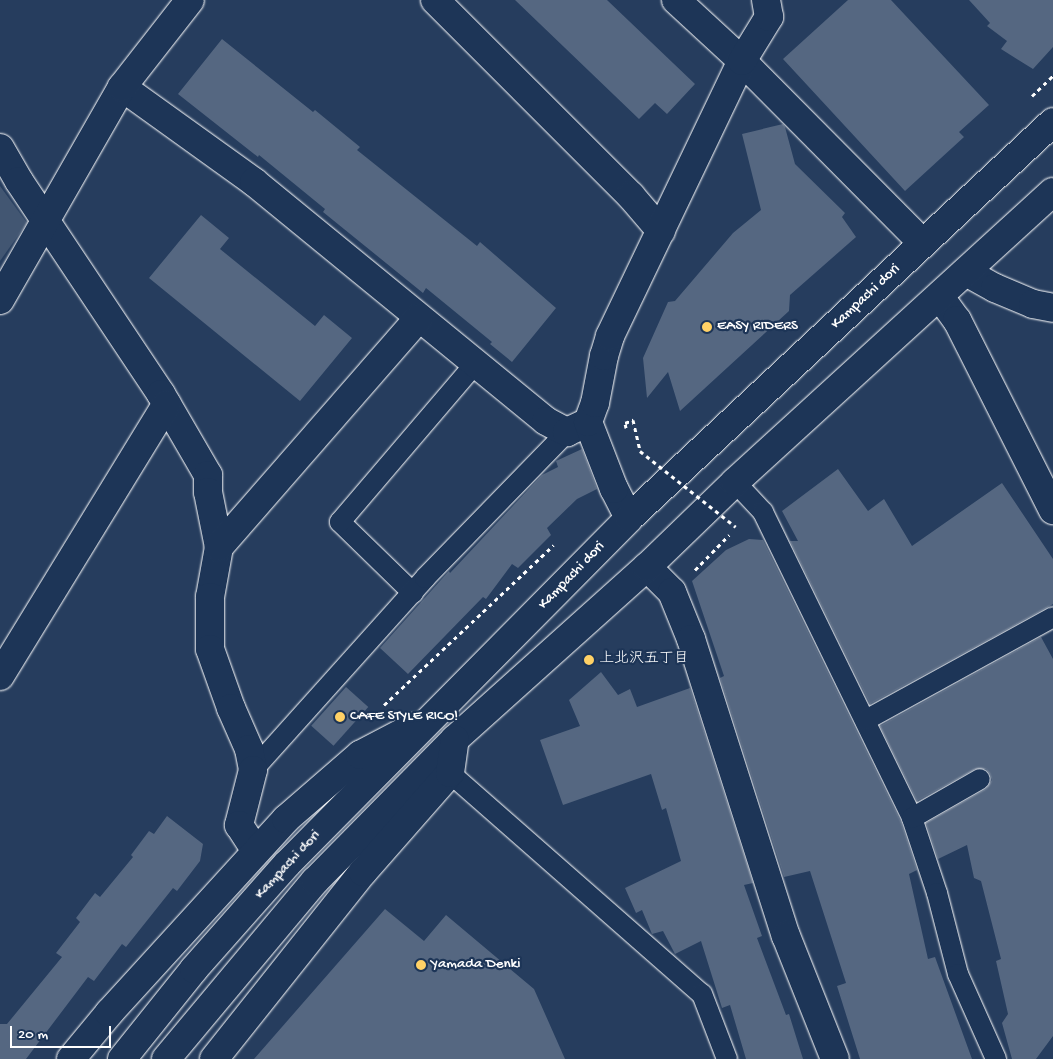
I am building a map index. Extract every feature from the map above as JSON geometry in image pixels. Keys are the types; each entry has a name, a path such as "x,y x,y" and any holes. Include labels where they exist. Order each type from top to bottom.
{"street":[{"path":"0,300 122,87 190,0"},
{"path":"435,0 631,196 661,231"},
{"path":"676,0 742,61 923,243"},
{"path":"629,518 578,427 610,336 742,61 769,17 766,0"},
{"path":"122,87 254,182 546,421 578,427"},
{"name":"Kampachi dori","path":"122,1059 194,969 287,864 629,518 1053,122"},
{"path":"0,148 19,181 167,404 208,475 208,492 219,547 210,597 210,649 231,708 249,749 253,770 239,825 255,850"},
{"name":"Kampachi dori","path":"166,1059 315,881 456,740 647,567 736,482 1053,192"},
{"path":"966,272 994,288 1033,304 1053,308"},
{"path":"940,297 957,320 1053,510"},
{"path":"219,547 419,318"},
{"path":"0,676 167,404"},
{"path":"647,567 672,592 692,639 786,936 835,1059"},
{"path":"70,1059 255,850 286,819 360,754 434,716"},
{"path":"214,1059 363,872 450,773 456,740"}],"lane":[{"path":"412,593 340,522 475,364"},
{"path":"253,770 412,593 578,427"},
{"path":"736,482 762,512 866,720 912,818 937,894 958,974 996,1059"},
{"path":"866,720 1053,617"},
{"path":"450,773 702,994 727,1059"},
{"path":"912,818 980,779"}],"path":[{"path":"626,432 625,423 633,420 640,451 736,528 692,573"}],"shaded area":[{"path":"0,186 27,223 0,261"}],"building":[{"path":"515,0 607,0 695,84 667,114 655,103 639,119"},
{"path":"848,0 891,0 989,105 959,132 964,137 905,191 783,59"},
{"path":"969,0 1053,0 1053,47 1033,69 1001,49 1007,41 987,26 990,23"},
{"path":"222,39 313,112 315,110 360,147 357,150 477,246 480,242 556,308 512,362 490,344 492,342 426,288 423,293 323,212 325,209 259,155 258,157 178,94"},
{"path":"783,124 795,164 845,213 842,217 856,237 790,295 789,311 680,411 668,372 647,398 643,358 668,302 675,301 733,233 761,210 742,134"},
{"path":"201,215 229,238 220,249 315,326 324,315 352,338 300,401 149,278"},
{"path":"582,449 597,489 577,499 547,528 551,535 518,568 512,564 486,599 483,597 408,674 380,648 449,571 450,573 542,475 558,467 556,461"},
{"path":"838,469 868,511 884,499 912,546 1002,483 1053,559 1053,604 870,704 790,541 798,541 782,511"},
{"path":"749,539 763,540 901,822 917,870 909,874 928,959 935,957 972,1059 860,1059 837,986 846,983 810,871 784,877 720,678 724,676 692,581 726,550"},
{"path":"1041,637 1053,659 1053,1036 1036,1059 1012,1059 1002,1023 1008,1014 996,961 1001,959 981,881 974,878 967,845 938,859 926,823 986,789 992,780 990,774 986,769 975,769 917,801 880,726"},
{"path":"601,672 618,695 630,689 637,707 690,688 753,883 744,885 762,936 757,938 786,1015 789,1014 803,1059 746,1059 730,1005 722,1008 701,941 675,954 663,931 652,934 642,910 636,913 625,888 681,861 666,808 662,810 651,774 563,805 540,740 580,726 569,700"},
{"path":"346,687 368,707 333,746 311,726"},
{"path":"167,816 203,844 200,861 177,891 173,888 126,947 122,944 94,981 88,977 26,1059 0,1059 0,1024 7,1024 62,957 56,953 80,922 76,918 95,893 100,897 133,857 131,855 149,831 154,834"},
{"name":"Yamada Denki","path":"385,909 424,941 446,915 534,989 565,1059 254,1059"}],"place":[{"name":"EASY RIDERS","path":"707,327"},
{"name":"上北沢五丁目","path":"589,660"},
{"name":"CAFE STYLE RICO!","path":"340,717"},
{"name":"Yamada Denki","path":"421,965"}]}
